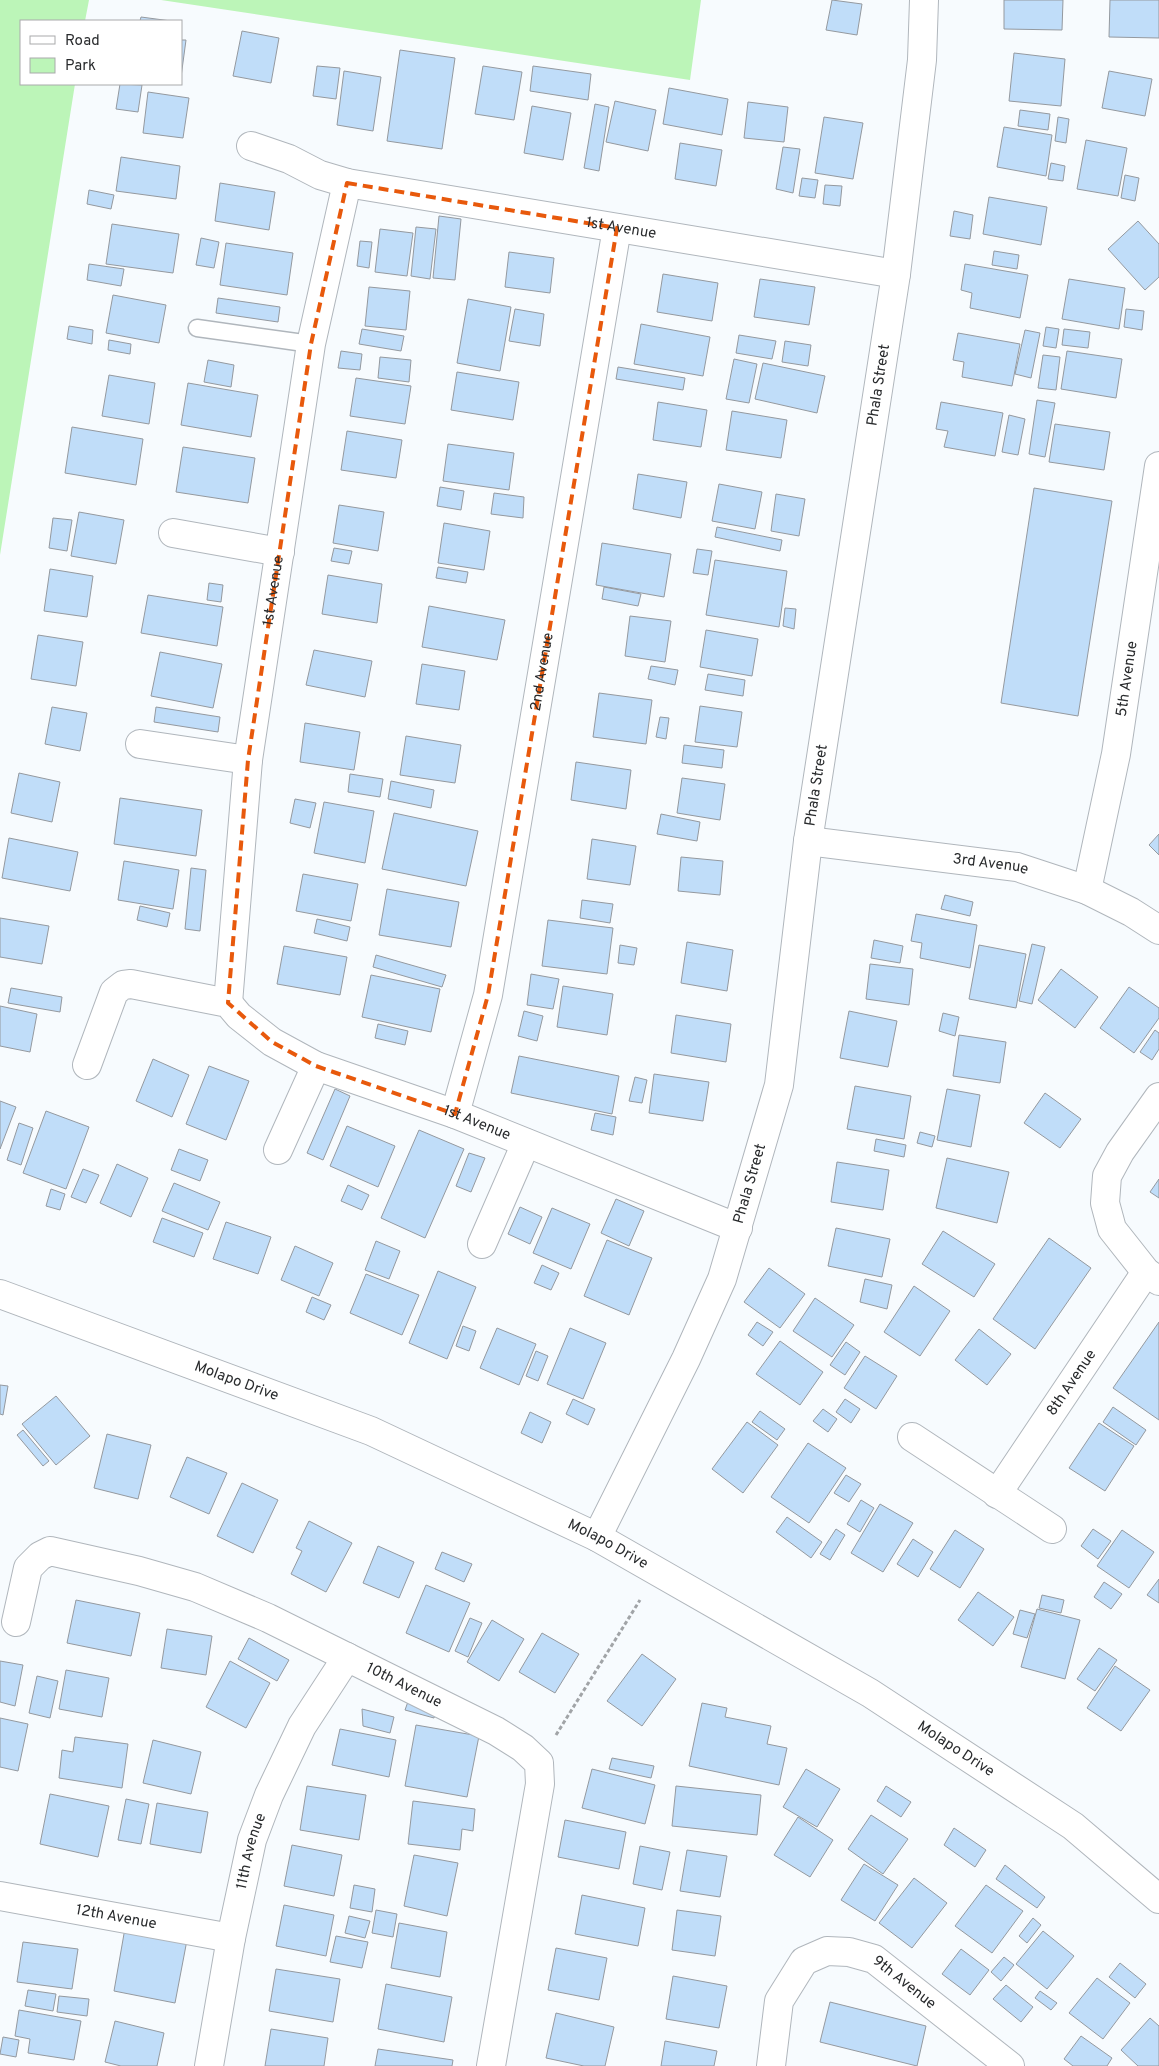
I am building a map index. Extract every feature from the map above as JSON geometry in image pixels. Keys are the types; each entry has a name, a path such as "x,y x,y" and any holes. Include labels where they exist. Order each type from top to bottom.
{"street":[{"name":"Phala Street","path":"597,1537 686,1359 722,1279 779,1085 808,841 896,274 922,60 924,0"},
{"name":"1st Avenue","path":"251,146 289,159 320,175 347,183 896,274"},
{"name":"1st Avenue","path":"347,183 311,344 248,760 228,1003 239,1016 272,1042 316,1066 455,1114 738,1228"},
{"name":"2nd Avenue","path":"455,1114 488,995 618,228"},
{"name":"5th Avenue","path":"1087,890 1116,754 1159,466"},
{"path":"173,533 280,552"},
{"path":"140,744 248,760"},
{"name":"3rd Avenue","path":"808,841 1017,867 1087,890 1131,912 1159,930"},
{"path":"88,1065 114,992 123,985 131,984 228,1003"},
{"path":"278,1150 316,1066"},
{"path":"1153,1276 1112,1229 1105,1203 1106,1176 1120,1152 1159,1097"},
{"path":"482,1244 526,1143"},
{"name":"8th Avenue","path":"996,1494 1153,1276"},
{"name":"Molapo Drive","path":"0,1294 371,1431 597,1537 878,1698 1073,1826 1159,1899"},
{"path":"912,1437 996,1494 1052,1529"},
{"name":"10th Avenue","path":"16,1622 28,1568 40,1556 50,1552 140,1571 194,1587 268,1618 496,1731 523,1748 539,1763"},
{"name":"11th Avenue","path":"208,2066 231,1938 252,1840 269,1795 302,1726 346,1657"},
{"path":"491,2066 540,1784 539,1763"},
{"name":"12th Avenue","path":"0,1896 231,1938"},
{"name":"9th Avenue","path":"771,2066 779,2001 804,1961 827,1951 849,1952 874,1959 1010,2066"}],"lane":[{"path":"197,328 311,344"}],"path":[{"path":"539,1763 657,1572"}],"highlighted area":[{"path":"347,183 617,228 488,995 455,1114 316,1066 272,1042 228,1003 248,760 311,344"}],"green space":[{"path":"0,0 89,0 85,20 20,20 20,85 75,85 0,555"},
{"path":"161,0 701,0 690,80"}],"building":[{"path":"832,0 862,4 857,35 826,30"},
{"path":"1004,0 1063,0 1062,30 1004,29"},
{"path":"1110,0 1159,0 1159,38 1109,37"},
{"path":"141,17 164,20 140,20"},
{"path":"242,31 279,38 271,83 233,76"},
{"path":"182,40 186,40 182,70"},
{"path":"400,50 455,58 442,149 387,141"},
{"path":"1014,53 1065,59 1061,106 1009,101"},
{"path":"317,66 340,68 336,99 313,96"},
{"path":"483,66 522,72 514,120 475,114"},
{"path":"533,66 591,74 588,100 530,91"},
{"path":"344,71 381,77 373,131 337,125"},
{"path":"1109,71 1152,79 1145,116 1102,108"},
{"path":"120,85 142,85 138,112 116,109"},
{"path":"669,88 728,99 722,135 663,124"},
{"path":"148,92 189,98 183,138 143,133"},
{"path":"615,101 656,110 648,151 606,142"},
{"path":"748,102 788,107 784,142 744,138"},
{"path":"595,104 609,107 599,171 584,168"},
{"path":"532,106 571,113 563,160 524,153"},
{"path":"1020,110 1050,114 1048,130 1018,126"},
{"path":"824,117 863,123 853,179 815,173"},
{"path":"1058,117 1069,119 1066,143 1055,141"},
{"path":"1004,127 1052,135 1046,176 997,167"},
{"path":"1086,140 1127,148 1118,196 1077,189"},
{"path":"680,143 722,150 716,186 675,179"},
{"path":"783,147 800,149 793,193 776,189"},
{"path":"121,157 180,166 176,199 116,191"},
{"path":"1051,163 1065,166 1063,181 1048,179"},
{"path":"1125,175 1139,178 1135,201 1121,198"},
{"path":"802,178 818,180 815,198 799,196"},
{"path":"220,183 275,192 269,230 215,221"},
{"path":"825,185 842,186 840,206 823,204"},
{"path":"89,190 114,195 111,209 87,204"},
{"path":"989,197 1047,207 1041,245 983,234"},
{"path":"954,211 973,215 970,239 950,236"},
{"path":"439,216 461,219 455,280 433,278"},
{"path":"1138,221 1159,244 1159,277 1145,290 1108,249"},
{"path":"112,224 179,234 173,273 106,264"},
{"path":"416,227 436,229 430,279 411,276"},
{"path":"380,229 413,233 407,276 375,272"},
{"path":"201,238 219,242 214,268 196,265"},
{"path":"360,241 372,242 369,268 357,266"},
{"path":"226,243 293,253 287,295 220,285"},
{"path":"994,251 1019,255 1017,269 992,265"},
{"path":"509,252 554,258 550,293 505,287"},
{"path":"89,264 124,269 121,286 87,280"},
{"path":"965,264 1028,275 1020,318 970,308 972,293 961,290"},
{"path":"663,274 718,283 712,321 657,312"},
{"path":"760,279 815,287 809,325 754,317"},
{"path":"1069,279 1125,288 1119,329 1062,319"},
{"path":"369,287 410,291 406,330 365,326"},
{"path":"113,295 166,305 159,343 106,333"},
{"path":"218,298 280,307 278,322 216,313"},
{"path":"468,299 511,307 500,371 457,363"},
{"path":"515,309 544,314 540,346 509,341"},
{"path":"1126,309 1144,311 1142,330 1124,327"},
{"path":"641,324 710,337 703,376 634,364"},
{"path":"69,326 93,330 92,344 67,339"},
{"path":"1046,327 1059,329 1056,348 1043,346"},
{"path":"362,329 404,336 401,351 359,344"},
{"path":"1064,329 1090,332 1088,348 1062,345"},
{"path":"1025,330 1040,333 1031,378 1015,374"},
{"path":"958,333 1020,344 1012,386 962,377 964,362 953,360"},
{"path":"739,335 776,341 772,359 736,353"},
{"path":"109,340 131,344 130,354 108,350"},
{"path":"785,341 811,345 808,366 782,362"},
{"path":"341,351 362,354 360,370 338,368"},
{"path":"1067,351 1122,359 1116,398 1061,389"},
{"path":"1043,355 1060,357 1056,390 1038,388"},
{"path":"380,357 411,360 409,382 378,378"},
{"path":"734,359 757,364 749,403 726,399"},
{"path":"208,360 234,365 231,387 204,382"},
{"path":"763,363 825,376 817,413 755,399"},
{"path":"618,367 685,378 683,390 616,379"},
{"path":"457,372 519,382 513,420 451,410"},
{"path":"109,375 155,383 149,424 102,416"},
{"path":"356,378 411,386 405,424 350,416"},
{"path":"188,383 258,395 251,437 181,425"},
{"path":"1037,400 1055,403 1045,457 1029,454"},
{"path":"658,402 707,410 701,447 653,440"},
{"path":"941,402 1003,413 995,456 944,447 948,431 936,429"},
{"path":"732,411 787,420 781,458 726,450"},
{"path":"1009,415 1025,419 1018,455 1002,452"},
{"path":"1055,424 1110,432 1104,470 1049,462"},
{"path":"72,427 143,439 136,485 65,473"},
{"path":"347,431 402,440 396,478 341,470"},
{"path":"448,444 514,453 509,490 443,481"},
{"path":"183,447 255,458 248,503 176,492"},
{"path":"638,474 687,482 681,518 633,509"},
{"path":"719,484 762,492 755,529 712,521"},
{"path":"440,487 464,491 461,510 437,506"},
{"path":"1034,488 1112,501 1078,716 1001,703"},
{"path":"494,493 524,497 523,518 491,514"},
{"path":"776,494 805,499 799,536 771,531"},
{"path":"339,505 384,512 378,551 333,543"},
{"path":"79,512 124,520 116,564 71,556"},
{"path":"53,518 72,520 67,551 49,548"},
{"path":"444,523 490,531 484,570 438,563"},
{"path":"717,527 782,540 780,551 715,537"},
{"path":"602,543 671,554 664,597 596,585"},
{"path":"334,548 352,551 349,564 331,561"},
{"path":"697,549 712,551 708,575 693,573"},
{"path":"715,560 787,571 779,627 706,615"},
{"path":"438,567 468,572 466,583 436,578"},
{"path":"50,569 93,576 87,617 44,611"},
{"path":"328,575 382,584 377,623 322,614"},
{"path":"209,583 223,585 221,602 207,600"},
{"path":"604,587 641,594 638,606 602,599"},
{"path":"148,595 223,607 217,646 141,633"},
{"path":"429,606 505,620 497,660 422,647"},
{"path":"785,608 796,609 794,629 783,626"},
{"path":"630,616 671,621 665,662 625,656"},
{"path":"706,630 758,639 752,676 700,667"},
{"path":"38,635 83,642 76,686 31,679"},
{"path":"314,650 372,661 365,697 306,685"},
{"path":"160,652 222,664 213,708 151,696"},
{"path":"422,664 465,671 459,710 416,704"},
{"path":"651,666 678,670 675,685 648,679"},
{"path":"708,674 745,680 743,696 705,690"},
{"path":"599,693 652,700 646,744 593,737"},
{"path":"700,706 742,712 737,747 695,742"},
{"path":"52,707 87,713 80,751 45,744"},
{"path":"156,707 220,717 218,732 154,722"},
{"path":"660,717 669,718 666,739 656,737"},
{"path":"305,723 360,732 354,770 300,762"},
{"path":"406,736 461,745 455,783 400,775"},
{"path":"684,745 724,750 722,768 682,763"},
{"path":"576,762 631,770 626,809 571,800"},
{"path":"19,773 60,782 52,822 11,813"},
{"path":"350,774 383,779 380,797 348,792"},
{"path":"682,778 725,784 720,820 677,813"},
{"path":"391,781 434,790 431,808 388,799"},
{"path":"120,798 202,810 196,856 114,844"},
{"path":"295,799 316,803 310,828 290,823"},
{"path":"324,802 374,811 365,863 314,853"},
{"path":"394,813 478,831 466,886 382,869"},
{"path":"661,814 700,822 697,841 657,834"},
{"path":"1159,834 1159,855 1149,845"},
{"path":"9,838 78,852 70,891 2,878"},
{"path":"592,839 636,846 630,885 587,879"},
{"path":"681,857 723,861 720,895 678,891"},
{"path":"124,861 179,870 173,909 118,900"},
{"path":"191,868 206,870 200,931 185,929"},
{"path":"303,874 358,884 351,921 296,911"},
{"path":"387,889 459,902 451,947 379,935"},
{"path":"945,895 973,902 970,916 941,909"},
{"path":"582,900 613,904 610,923 580,918"},
{"path":"140,906 170,913 167,927 137,920"},
{"path":"916,914 977,925 970,968 920,958 922,943 911,941"},
{"path":"0,918 49,926 42,964 0,957"},
{"path":"317,919 350,927 347,941 314,933"},
{"path":"548,920 613,928 607,974 542,966"},
{"path":"874,940 903,946 900,963 871,958"},
{"path":"687,942 733,950 727,991 681,983"},
{"path":"1032,944 1045,947 1032,1004 1019,1001"},
{"path":"620,945 637,948 634,965 618,963"},
{"path":"979,945 1026,954 1016,1008 969,999"},
{"path":"284,946 347,957 340,995 277,984"},
{"path":"376,955 446,975 442,987 373,967"},
{"path":"870,964 913,969 909,1005 866,999"},
{"path":"1061,969 1098,997 1075,1028 1038,1000"},
{"path":"531,974 559,979 553,1009 527,1005"},
{"path":"371,975 440,989 431,1032 362,1017"},
{"path":"563,986 613,994 607,1035 557,1027"},
{"path":"1129,987 1159,1008 1159,1018 1134,1053 1100,1028"},
{"path":"11,988 62,997 60,1012 8,1003"},
{"path":"0,1006 37,1014 30,1052 0,1046"},
{"path":"524,1011 543,1016 537,1041 518,1036"},
{"path":"849,1011 897,1021 888,1067 840,1058"},
{"path":"943,1013 959,1017 955,1036 939,1031"},
{"path":"676,1015 731,1024 726,1062 671,1053"},
{"path":"378,1024 408,1031 405,1045 375,1038"},
{"path":"1155,1030 1159,1033 1159,1049 1152,1060 1140,1052"},
{"path":"959,1035 1006,1042 1000,1083 953,1076"},
{"path":"519,1056 619,1076 612,1114 511,1093"},
{"path":"153,1059 189,1075 172,1117 136,1101"},
{"path":"209,1066 249,1081 226,1140 186,1124"},
{"path":"654,1074 709,1082 703,1121 649,1113"},
{"path":"635,1077 647,1080 642,1103 629,1101"},
{"path":"855,1086 911,1096 904,1139 847,1129"},
{"path":"335,1089 350,1096 323,1160 307,1153"},
{"path":"947,1089 980,1095 971,1147 937,1140"},
{"path":"1045,1093 1081,1119 1060,1148 1024,1123"},
{"path":"0,1101 16,1107 0,1149"},
{"path":"46,1111 89,1127 66,1189 23,1173"},
{"path":"595,1113 616,1117 613,1135 591,1130"},
{"path":"19,1123 33,1128 21,1165 7,1160"},
{"path":"347,1126 395,1146 378,1187 330,1166"},
{"path":"419,1130 464,1149 425,1238 381,1218"},
{"path":"920,1132 935,1136 932,1147 917,1143"},
{"path":"876,1139 906,1145 904,1157 874,1151"},
{"path":"179,1149 208,1160 200,1181 171,1170"},
{"path":"469,1153 485,1158 471,1192 456,1186"},
{"path":"947,1158 1009,1172 997,1223 936,1208"},
{"path":"837,1162 889,1170 883,1210 831,1202"},
{"path":"117,1164 148,1178 131,1217 100,1203"},
{"path":"83,1169 99,1175 86,1203 71,1197"},
{"path":"1159,1179 1159,1198 1150,1192"},
{"path":"174,1183 220,1202 208,1230 162,1211"},
{"path":"348,1185 369,1195 362,1210 341,1201"},
{"path":"51,1189 65,1194 60,1210 46,1206"},
{"path":"616,1199 644,1211 629,1246 601,1233"},
{"path":"520,1207 542,1217 530,1244 508,1234"},
{"path":"552,1208 590,1224 571,1269 533,1253"},
{"path":"162,1218 203,1233 194,1257 153,1242"},
{"path":"226,1222 271,1237 258,1274 213,1259"},
{"path":"836,1228 890,1239 882,1277 828,1266"},
{"path":"943,1231 995,1264 974,1297 922,1264"},
{"path":"1049,1238 1091,1268 1035,1349 993,1319"},
{"path":"607,1240 652,1258 629,1315 584,1296"},
{"path":"376,1241 400,1251 389,1279 365,1270"},
{"path":"295,1246 333,1263 319,1296 281,1280"},
{"path":"542,1265 559,1273 551,1290 534,1283"},
{"path":"769,1268 805,1294 780,1328 744,1302"},
{"path":"438,1271 476,1287 447,1359 409,1343"},
{"path":"366,1274 419,1295 402,1335 350,1313"},
{"path":"865,1279 892,1285 887,1309 860,1302"},
{"path":"914,1286 950,1311 920,1356 884,1332"},
{"path":"312,1297 331,1305 324,1320 306,1312"},
{"path":"815,1298 854,1325 832,1357 793,1331"},
{"path":"757,1322 773,1332 763,1346 748,1335"},
{"path":"1159,1322 1159,1420 1113,1388"},
{"path":"463,1326 476,1331 469,1351 456,1346"},
{"path":"497,1328 536,1344 519,1385 480,1368"},
{"path":"570,1328 606,1343 583,1399 547,1384"},
{"path":"979,1329 1011,1354 987,1385 955,1360"},
{"path":"780,1341 823,1372 800,1405 756,1374"},
{"path":"846,1342 860,1352 845,1375 830,1365"},
{"path":"536,1351 548,1356 538,1381 526,1376"},
{"path":"865,1356 897,1376 876,1409 844,1388"},
{"path":"0,1385 8,1386 3,1415 0,1414"},
{"path":"56,1396 90,1436 56,1465 22,1424"},
{"path":"573,1399 595,1409 588,1425 566,1414"},
{"path":"845,1399 860,1409 851,1423 836,1412"},
{"path":"1113,1407 1146,1430 1136,1445 1103,1422"},
{"path":"823,1409 837,1419 828,1432 813,1421"},
{"path":"760,1411 785,1429 777,1440 752,1422"},
{"path":"530,1412 551,1422 542,1443 521,1433"},
{"path":"747,1422 778,1445 743,1493 712,1469"},
{"path":"1099,1423 1134,1446 1105,1491 1069,1468"},
{"path":"23,1430 49,1461 43,1466 17,1435"},
{"path":"107,1434 151,1445 138,1499 94,1488"},
{"path":"808,1443 846,1468 809,1523 771,1497"},
{"path":"187,1457 227,1473 209,1514 170,1497"},
{"path":"846,1475 861,1484 849,1502 834,1493"},
{"path":"242,1483 278,1500 253,1553 217,1536"},
{"path":"861,1500 874,1508 860,1532 847,1524"},
{"path":"880,1504 913,1523 883,1572 851,1553"},
{"path":"787,1517 822,1542 811,1558 776,1532"},
{"path":"309,1521 352,1543 326,1592 291,1574 302,1551 296,1548"},
{"path":"836,1529 845,1535 830,1560 820,1554"},
{"path":"1093,1529 1111,1541 1098,1559 1081,1546"},
{"path":"955,1530 984,1549 960,1588 930,1569"},
{"path":"1122,1530 1154,1552 1129,1588 1097,1566"},
{"path":"913,1539 933,1552 918,1577 897,1564"},
{"path":"378,1546 414,1562 399,1598 363,1583"},
{"path":"442,1552 472,1564 464,1582 435,1569"},
{"path":"1159,1579 1159,1603 1147,1595"},
{"path":"1104,1582 1122,1594 1111,1609 1094,1597"},
{"path":"426,1585 470,1603 449,1652 406,1633"},
{"path":"978,1592 1014,1617 993,1646 958,1620"},
{"path":"1042,1595 1064,1600 1061,1613 1039,1608"},
{"path":"76,1600 140,1613 131,1656 67,1643"},
{"path":"1037,1609 1080,1620 1065,1679 1021,1667"},
{"path":"1020,1610 1035,1614 1027,1638 1013,1634"},
{"path":"470,1618 482,1623 468,1657 455,1651"},
{"path":"492,1620 524,1639 499,1681 467,1662"},
{"path":"167,1629 212,1636 206,1675 161,1668"},
{"path":"542,1633 579,1654 555,1693 519,1672"},
{"path":"249,1638 289,1660 277,1681 238,1659"},
{"path":"1099,1648 1117,1660 1095,1691 1077,1679"},
{"path":"642,1654 676,1679 642,1726 607,1701"},
{"path":"0,1661 23,1665 15,1706 0,1702"},
{"path":"230,1661 270,1683 246,1728 206,1707"},
{"path":"1115,1666 1150,1690 1121,1731 1087,1708"},
{"path":"66,1670 109,1678 102,1717 59,1709"},
{"path":"37,1676 58,1681 50,1718 29,1713"},
{"path":"410,1696 438,1706 434,1718 405,1710"},
{"path":"702,1703 727,1708 725,1717 771,1726 767,1744 787,1748 779,1785 689,1766"},
{"path":"362,1709 394,1717 390,1733 363,1726"},
{"path":"0,1718 28,1724 18,1771 0,1767"},
{"path":"416,1725 479,1736 467,1797 405,1786"},
{"path":"340,1729 396,1740 389,1777 332,1765"},
{"path":"75,1737 128,1744 122,1788 59,1778 62,1750 73,1752"},
{"path":"153,1740 201,1752 191,1794 143,1783"},
{"path":"612,1758 654,1766 651,1778 609,1769"},
{"path":"592,1769 655,1785 645,1824 582,1808"},
{"path":"806,1769 840,1789 817,1827 783,1807"},
{"path":"307,1786 366,1795 359,1840 300,1830"},
{"path":"676,1786 761,1795 757,1835 672,1826"},
{"path":"886,1786 911,1802 901,1817 877,1801"},
{"path":"50,1794 109,1806 98,1857 40,1844"},
{"path":"126,1799 149,1804 141,1844 118,1840"},
{"path":"413,1801 475,1809 473,1831 462,1829 460,1850 408,1844"},
{"path":"157,1803 208,1812 201,1853 150,1844"},
{"path":"871,1815 908,1839 883,1874 848,1849"},
{"path":"798,1817 833,1840 810,1877 774,1855"},
{"path":"565,1820 626,1832 619,1869 558,1857"},
{"path":"954,1828 986,1850 975,1867 944,1845"},
{"path":"292,1845 342,1855 334,1896 284,1886"},
{"path":"640,1846 670,1852 662,1890 633,1884"},
{"path":"687,1850 727,1856 720,1897 680,1891"},
{"path":"414,1855 458,1863 447,1916 404,1906"},
{"path":"864,1864 898,1885 875,1921 841,1900"},
{"path":"1005,1865 1045,1897 1037,1908 996,1879"},
{"path":"914,1878 947,1903 912,1948 879,1923"},
{"path":"354,1885 375,1889 372,1912 350,1908"},
{"path":"986,1885 1023,1911 992,1953 955,1926"},
{"path":"582,1895 645,1908 638,1946 575,1934"},
{"path":"284,1905 334,1915 326,1956 276,1946"},
{"path":"376,1910 397,1914 393,1937 372,1933"},
{"path":"677,1910 721,1916 715,1956 672,1950"},
{"path":"349,1916 370,1921 365,1938 345,1933"},
{"path":"1033,1918 1041,1925 1027,1943 1019,1936"},
{"path":"399,1923 447,1932 440,1977 391,1968"},
{"path":"125,1928 187,1940 175,2003 114,1991"},
{"path":"1043,1931 1074,1956 1047,1989 1016,1964"},
{"path":"336,1936 368,1942 362,1968 330,1962"},
{"path":"23,1942 78,1949 72,1989 17,1982"},
{"path":"556,1948 607,1958 599,2000 548,1990"},
{"path":"961,1949 989,1970 970,1995 942,1974"},
{"path":"1004,1957 1014,1965 1001,1981 991,1972"},
{"path":"1120,1963 1146,1984 1135,1998 1109,1977"},
{"path":"276,1969 340,1979 333,2022 269,2011"},
{"path":"673,1976 727,1986 719,2028 666,2019"},
{"path":"1097,1978 1130,2003 1103,2039 1069,2013"},
{"path":"386,1984 452,1997 444,2042 378,2029"},
{"path":"1006,1985 1033,2007 1021,2022 993,1999"},
{"path":"28,1990 56,1994 53,2011 25,2006"},
{"path":"1040,1991 1057,2003 1051,2010 1035,1998"},
{"path":"59,1996 89,1999 87,2016 57,2012"},
{"path":"830,2002 926,2026 917,2066 820,2042"},
{"path":"19,2010 81,2021 74,2060 28,2053 30,2039 15,2036"},
{"path":"556,2013 614,2027 605,2066 584,2066 546,2058"},
{"path":"1150,2018 1159,2026 1159,2066 1138,2066 1121,2050"},
{"path":"115,2021 164,2033 157,2066 121,2066 105,2062"},
{"path":"271,2029 328,2038 324,2066 265,2066"},
{"path":"1081,2036 1112,2058 1107,2066 1073,2066 1064,2059"},
{"path":"3,2037 19,2040 16,2057 0,2054"},
{"path":"665,2041 717,2051 714,2066 661,2066"},
{"path":"378,2049 453,2060 452,2066 375,2066"}]}
